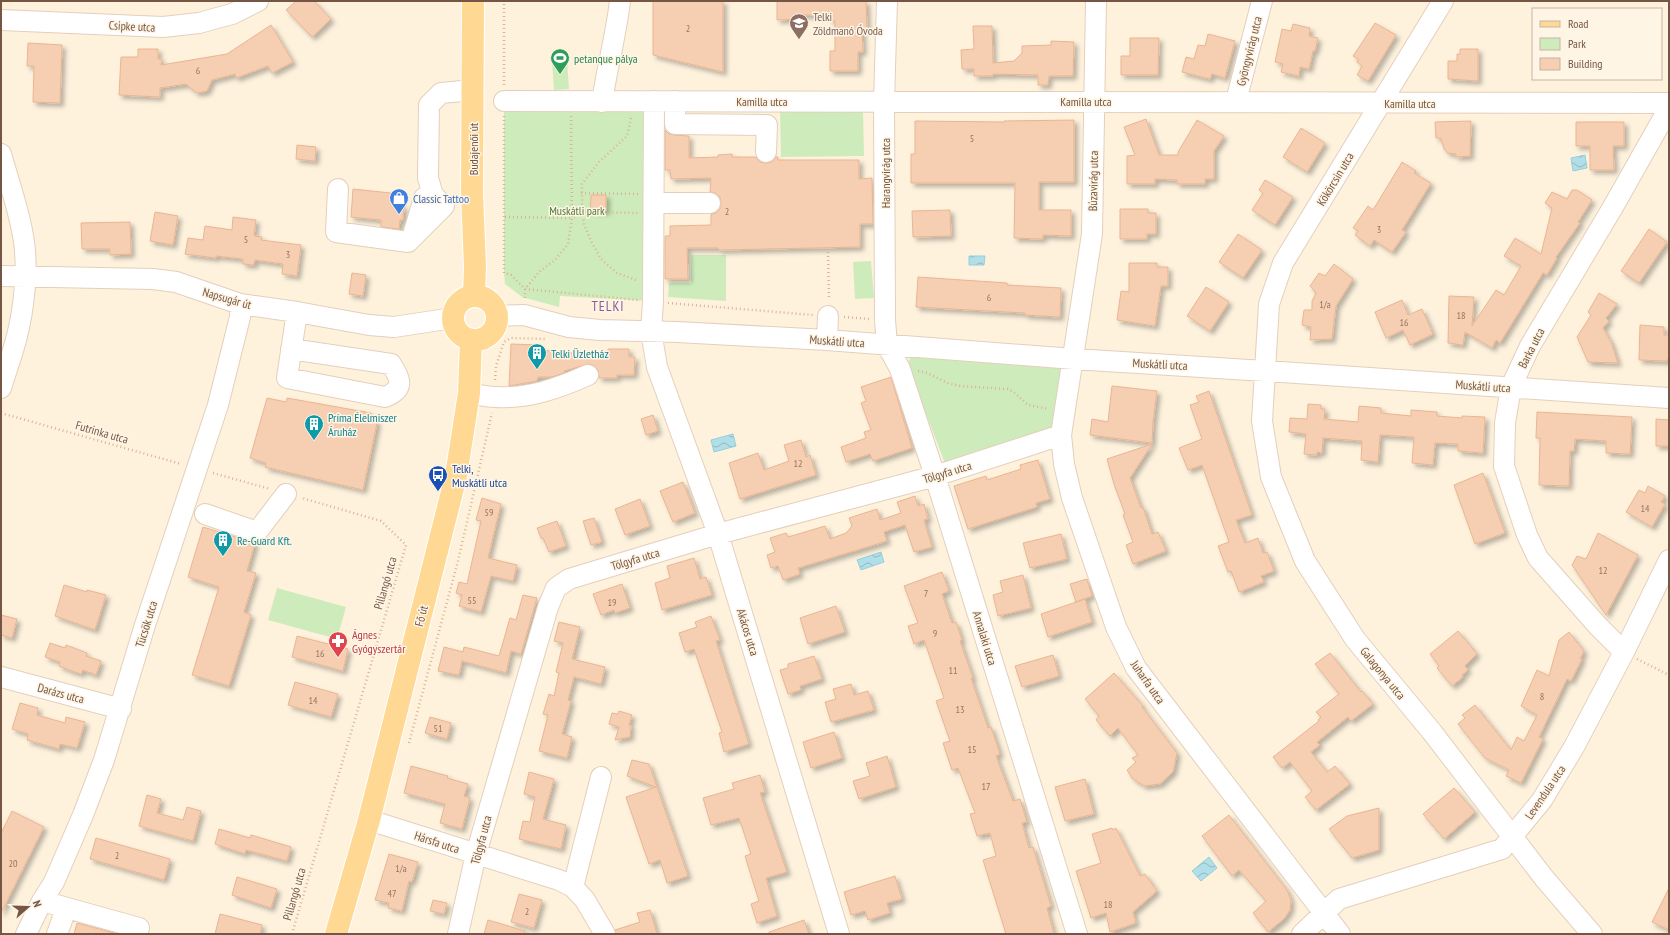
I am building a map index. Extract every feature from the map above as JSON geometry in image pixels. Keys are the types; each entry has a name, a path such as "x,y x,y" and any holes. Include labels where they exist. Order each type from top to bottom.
{"main road":[{"name":"Budajenői út","path":"473,1 472,193 475,267 474,296"},
{"path":"474,296 486,300 491,304 496,316 496,323 490,334 478,340 472,340 460,335 456,330 453,318 457,305 462,300 474,296"},
{"name":"Fő út","path":"336,934 369,820 456,476 469,393 472,340"}],"street":[{"name":"Csipke utca","path":"1,20 163,27 206,21 232,14 258,1"},
{"path":"602,102 607,71 616,35 620,1"},
{"name":"Harangvirág utca","path":"887,345 885,320 884,102 888,1"},
{"name":"Búzavirág utca","path":"1074,359 1092,234 1096,1"},
{"name":"Gyöngyvirág utca","path":"1236,101 1262,1"},
{"name":"Kökörcsin utca","path":"1265,371 1269,304 1283,263 1443,1"},
{"path":"338,189 336,232 408,242 413,237 424,198 433,195 428,178 429,104 441,92 473,90"},
{"name":"Kamilla utca","path":"504,101 1236,101 1381,103 1669,103"},
{"path":"651,331 653,302 654,101"},
{"path":"675,101 675,124 766,125 766,152"},
{"name":"Barka utca","path":"1624,652 1597,625 1538,558 1527,535 1504,466 1505,423 1511,387 1530,346 1614,207 1669,108"},
{"path":"1,154 25,243 25,276 22,308 17,336 1,388"},
{"path":"654,204 710,203"},
{"name":"Napsugár út","path":"1,276 153,279 176,282 240,304 297,312 369,325 394,327 453,318"},
{"name":"Tücsök utca","path":"26,934 54,882 83,815 104,760 146,624 218,405 235,340 240,317 240,304"},
{"path":"292,349 391,364 400,377 399,384 394,393 385,397 287,378 297,312"},
{"name":"Muskátli utca","path":"496,316 524,315 569,334 651,331 827,340 1074,359 1669,398"},
{"path":"827,340 828,316"},
{"name":"Akácos utca","path":"651,331 657,367 718,534 839,934"},
{"name":"Annalaki utca","path":"887,345 900,369 935,476 1077,934"},
{"name":"Juharfa utca","path":"1074,359 1061,435 1064,464 1072,498 1116,627 1136,668 1323,914 1340,934"},
{"name":"Galagonya utca","path":"1265,371 1262,421 1271,476 1305,561 1355,639 1432,732 1544,878 1592,934"},
{"path":"469,393 496,398 520,397 556,389 588,376"},
{"name":"Tölgyfa utca","path":"458,934 476,854 548,607 556,588 569,579 718,534 935,476 1061,435"},
{"path":"205,514 256,532 286,494"},
{"name":"Levendula utca","path":"1323,914 1339,899 1502,849 1542,800 1574,747 1624,652 1669,560"},
{"name":"Darázs utca","path":"1,677 121,709"},
{"path":"573,887 601,777"},
{"name":"Hársfa utca","path":"369,820 559,880 573,887 585,900 605,934"},
{"path":"42,902 139,928"},
{"path":"57,934 66,909"},
{"path":"1302,934 1323,914"}],"path":[{"path":"504,1 504,273 511,275 525,289 653,302 885,320"},
{"path":"633,101 627,136 599,162 582,184 582,212 584,224 601,259 617,273 637,280 653,282"},
{"path":"525,289 539,272 555,260 568,244 572,218 571,102"},
{"path":"581,193 654,204"},
{"path":"505,217 572,218 582,212 654,204"},
{"path":"828,252 828,316"},
{"path":"407,750 458,561 496,398 494,377 504,342 511,338 522,338"},
{"path":"900,369 927,373 948,383 960,386 1008,390 1016,394 1028,405 1064,411"},
{"name":"Futrinka utca","path":"1,413 198,469"},
{"name":"Pillangó utca","path":"198,469 382,521 406,546 292,934"},
{"path":"1624,652 1669,675"}],"green space":[{"name":"petanque pálya","path":"567,60 569,89 554,90 552,61"},
{"name":"Muskátli park","path":"649,108 649,301 560,296 559,307 522,297 505,284 504,109"},
{"path":"863,109 864,156 781,157 780,110"},
{"path":"691,255 726,255 726,301 668,297 669,283 691,283"},
{"path":"871,261 874,298 855,299 853,262"},
{"path":"914,352 1065,365 1054,430 946,466 907,364"},
{"path":"277,588 346,607 337,639 268,620"}],"water":[{"path":"1585,155 1587,168 1573,171 1571,158"},
{"path":"969,256 985,256 984,265 969,265"},
{"path":"733,434 736,446 714,452 711,440"},
{"path":"881,552 884,562 861,570 857,560"},
{"path":"1209,857 1217,868 1201,881 1192,871"}],"building":[{"path":"296,1 314,1 331,19 312,37 286,10"},
{"path":"653,1 723,1 723,72 653,55"},
{"path":"777,1 866,1 867,29 862,29 863,52 858,52 858,71 830,71 830,51 835,51 835,21 830,21 830,15 797,15 797,19 777,20"},
{"path":"1375,23 1396,35 1368,81 1357,75 1362,66 1357,62 1359,60 1353,56"},
{"path":"1293,24 1310,28 1309,36 1318,38 1309,69 1300,67 1299,76 1281,72 1283,64 1275,62 1282,29 1291,31"},
{"path":"271,25 293,62 272,73 268,66 236,78 235,74 212,80 207,91 197,93 186,84 160,88 160,97 119,95 121,57 138,57 138,49 158,49 158,59 162,59 161,65 227,54"},
{"path":"973,26 992,26 993,63 1014,61 1022,53 1022,46 1051,45 1051,41 1074,42 1073,76 1049,76 1048,85 1038,85 1038,75 993,74 993,76 974,76 974,69 962,69 961,50 974,49"},
{"path":"1208,34 1235,41 1225,78 1212,74 1210,79 1182,72 1186,57 1194,59 1198,45 1205,46"},
{"path":"1130,38 1159,38 1158,75 1121,75 1121,56 1130,56"},
{"path":"28,43 62,45 60,103 33,102 34,66 27,66"},
{"path":"1460,49 1478,49 1478,81 1448,79 1448,61 1457,61 1457,54 1460,54"},
{"path":"1146,119 1159,155 1178,155 1178,152 1197,120 1224,136 1214,151 1214,179 1205,179 1205,184 1177,184 1177,180 1155,179 1155,184 1127,184 1127,156 1135,155 1124,127"},
{"path":"1074,120 1074,182 1039,182 1039,210 1071,210 1071,236 1043,235 1043,239 1014,238 1015,183 911,183 911,154 915,154 915,121 1004,122"},
{"path":"1471,121 1470,156 1456,157 1456,154 1448,153 1444,149 1441,138 1436,138 1435,122"},
{"path":"1576,122 1624,122 1624,146 1613,146 1614,170 1590,170 1590,146 1576,146"},
{"path":"1301,128 1325,143 1307,172 1283,157"},
{"path":"665,130 669,134 689,136 689,158 718,157 718,155 732,154 732,157 756,157 760,162 766,163 772,162 776,157 778,157 778,160 859,160 859,179 872,178 873,224 860,224 860,247 719,250 718,248 687,248 688,279 665,279 665,236 670,236 670,226 711,225 711,214 716,213 720,209 721,203 720,197 715,193 710,192 711,178 671,179 670,170 665,170"},
{"path":"297,145 316,147 315,161 296,159"},
{"path":"1402,162 1416,171 1414,173 1431,183 1402,230 1406,232 1392,252 1374,240 1370,246 1355,235 1358,231 1353,228 1368,206 1373,210"},
{"path":"1265,180 1293,197 1275,225 1252,210 1263,193 1259,190"},
{"path":"353,189 400,194 399,205 404,206 403,220 400,220 399,229 381,227 381,220 351,217"},
{"path":"1572,190 1577,190 1592,200 1578,222 1580,223 1556,257 1557,258 1547,275 1543,273 1500,343 1496,340 1492,348 1465,332 1463,345 1448,343 1449,296 1474,297 1472,326 1496,290 1504,295 1521,266 1504,256 1515,238 1541,254 1552,208 1545,203 1552,192 1567,199"},
{"path":"591,195 606,195 606,211 590,211"},
{"path":"1120,209 1148,209 1148,213 1156,213 1156,234 1147,234 1147,239 1120,239"},
{"path":"950,210 951,236 913,237 912,211"},
{"path":"155,212 178,216 173,245 150,241"},
{"path":"233,217 256,220 254,236 262,237 261,240 301,245 297,276 282,274 283,264 255,260 254,265 243,264 243,259 216,256 216,258 185,254 188,238 203,240 205,226 232,230"},
{"path":"130,222 131,254 110,255 110,249 82,249 81,223"},
{"path":"1649,229 1667,242 1639,283 1621,271"},
{"path":"1238,234 1262,250 1243,278 1219,262"},
{"path":"1129,263 1157,263 1157,267 1168,267 1168,286 1161,286 1155,326 1117,320 1121,291 1129,292"},
{"path":"1334,264 1353,279 1336,306 1332,339 1310,340 1311,327 1302,325 1304,310 1312,310 1312,301 1316,293 1310,286 1319,273 1325,276"},
{"path":"352,273 366,275 363,296 349,294"},
{"path":"918,277 1061,288 1060,317 1025,315 1025,313 916,307"},
{"path":"1206,287 1229,302 1210,331 1187,316"},
{"path":"1599,293 1617,304 1606,318 1609,321 1603,328 1611,342 1618,363 1588,362 1577,337 1591,315 1588,312"},
{"path":"1402,300 1408,315 1422,309 1433,334 1410,345 1403,330 1386,338 1375,312"},
{"path":"1640,325 1664,327 1664,335 1669,335 1669,359 1667,361 1639,360"},
{"path":"511,344 538,345 538,350 556,351 556,353 608,352 608,349 629,349 629,357 635,357 634,375 617,375 617,378 599,378 598,370 589,364 564,371 564,373 552,377 538,377 537,381 509,386"},
{"path":"891,377 912,448 873,461 870,454 846,462 841,447 866,438 864,432 871,430 861,403 866,401 861,387"},
{"path":"1112,386 1157,391 1152,443 1090,435 1092,419 1108,422"},
{"path":"1209,391 1252,515 1236,520 1245,543 1258,538 1263,553 1267,552 1274,571 1261,576 1264,582 1239,592 1231,571 1228,572 1218,546 1229,542 1202,465 1188,470 1179,448 1202,439 1190,405 1199,402 1196,396"},
{"name":"Príma Élelmiszer Áruház","path":"267,398 286,402 287,398 371,413 377,423 363,490 265,467 266,463 250,458"},
{"path":"1308,404 1321,405 1321,409 1325,409 1324,419 1358,422 1359,406 1381,408 1381,413 1411,416 1411,410 1437,412 1437,416 1462,418 1462,416 1485,417 1483,453 1458,451 1458,444 1435,443 1433,465 1412,463 1414,437 1380,435 1378,462 1361,460 1362,441 1323,438 1322,453 1317,452 1317,455 1304,454 1306,434 1289,432 1290,418 1307,419"},
{"path":"1537,412 1632,417 1630,454 1606,453 1606,441 1575,439 1574,451 1570,451 1569,486 1539,485 1540,438 1536,438"},
{"path":"653,415 658,431 646,435 641,419"},
{"path":"1656,419 1669,420 1669,446 1656,446"},
{"path":"801,440 806,457 810,455 816,475 740,499 729,463 758,453 764,470 789,461 784,445"},
{"path":"1152,444 1130,478 1141,508 1143,507 1152,534 1158,532 1166,551 1133,564 1126,545 1133,542 1123,515 1125,514 1107,459"},
{"path":"1038,460 1050,499 1036,503 1037,507 968,529 954,486 986,476 987,480 1021,469 1020,465"},
{"path":"1483,473 1505,533 1475,544 1454,485"},
{"path":"683,482 695,513 673,522 660,491"},
{"path":"1648,486 1665,496 1661,502 1665,504 1652,527 1626,512 1639,490 1645,493"},
{"path":"915,496 918,506 924,504 928,519 924,520 932,547 914,552 905,525 884,532 887,541 798,568 800,574 783,580 778,566 771,568 767,555 775,552 770,538 786,533 788,537 825,526 830,539 846,533 852,526 849,518 877,509 880,520 901,513 897,502"},
{"path":"482,498 501,504 488,558 517,565 513,581 491,576 481,612 459,606 462,595 456,593 459,582 467,584 481,521 476,520"},
{"path":"640,499 650,526 625,535 615,509"},
{"path":"594,518 602,542 591,545 583,521"},
{"path":"557,521 566,546 549,552 537,528"},
{"path":"203,527 255,543 247,571 256,573 244,612 251,615 229,686 192,675 219,587 188,577"},
{"path":"1598,533 1638,555 1606,615 1572,565 1577,556 1586,559"},
{"path":"1061,534 1067,559 1030,568 1023,543"},
{"path":"694,558 700,579 706,577 712,595 662,610 655,583 670,578 667,566"},
{"path":"942,572 949,591 942,594 952,623 956,622 962,640 960,641 973,678 971,678 988,728 991,727 1000,754 996,756 1013,801 1020,799 1027,822 1022,823 1029,848 1033,847 1051,906 1047,908 1054,934 1006,934 983,860 996,856 990,833 977,836 970,814 975,813 958,768 952,770 943,743 950,741 936,701 944,698 924,640 914,644 908,626 918,623 904,586"},
{"path":"1023,575 1031,608 998,616 993,595 1003,592 1000,581"},
{"path":"1087,579 1092,596 1076,602 1070,584"},
{"path":"622,584 630,608 615,613 614,610 601,615 593,594"},
{"path":"64,585 87,592 87,590 106,595 95,630 55,616"},
{"path":"523,595 537,598 521,654 511,651 506,673 462,661 459,675 438,671 444,647 463,652 464,647 499,656 510,618 516,620"},
{"path":"1085,599 1092,622 1048,637 1041,614"},
{"path":"836,606 845,632 808,644 800,618"},
{"path":"1,615 17,619 12,638 1,635"},
{"path":"711,616 720,640 716,641 749,744 724,752 719,733 722,732 694,649 685,652 679,633 697,627 695,622"},
{"path":"559,622 580,627 572,659 605,667 601,684 574,677 568,700 571,701 562,734 572,737 567,758 539,751 548,715 543,714 549,694 554,696 559,673 556,672 563,643 554,641"},
{"path":"1458,631 1477,654 1465,666 1468,670 1462,675 1463,677 1452,686 1437,668 1439,666 1430,654"},
{"path":"1569,632 1584,651 1580,659 1582,659 1571,681 1567,679 1539,737 1543,739 1521,783 1506,776 1509,770 1485,758 1458,724 1465,718 1462,715 1475,705 1511,750 1517,737 1524,741 1537,715 1521,706 1537,670 1549,676 1559,640"},
{"path":"297,636 348,649 343,671 292,657"},
{"path":"50,643 65,648 66,645 87,653 86,656 101,661 96,675 83,670 81,674 72,671 59,666 60,662 45,657"},
{"path":"1330,653 1361,692 1362,691 1373,704 1351,721 1348,717 1317,742 1320,745 1311,752 1327,772 1335,766 1350,784 1316,810 1305,797 1312,791 1290,762 1282,768 1273,757 1319,721 1318,720 1321,717 1316,712 1339,694 1315,664"},
{"path":"1053,655 1059,676 1022,687 1015,666"},
{"path":"814,656 822,679 800,686 801,690 788,694 780,670 788,668 788,664"},
{"path":"1114,673 1143,706 1142,707 1177,753 1173,772 1160,784 1144,786 1132,778 1127,770 1136,762 1132,758 1138,755 1118,728 1110,736 1096,720 1099,716 1085,699"},
{"path":"295,682 338,694 331,717 288,705"},
{"path":"851,684 854,695 868,691 874,710 831,722 825,702 836,699 833,689"},
{"path":"20,703 38,708 37,715 65,723 66,717 85,722 77,748 60,744 59,749 27,740 28,734 12,729"},
{"path":"619,711 632,715 629,725 631,725 630,737 615,740 619,727 609,724 612,713 618,714"},
{"path":"430,717 451,723 447,739 425,733"},
{"path":"834,732 842,758 811,768 803,742"},
{"path":"887,756 896,787 859,799 853,781 870,776 866,763"},
{"path":"632,760 649,764 688,876 667,883 660,860 649,864 626,797 656,787 627,776"},
{"path":"411,766 448,776 447,778 468,784 464,796 470,798 462,829 440,823 445,804 404,793"},
{"path":"529,772 554,779 543,819 566,825 561,849 519,839 523,821 530,822 535,797 524,794"},
{"path":"760,775 765,792 760,793 787,872 766,878 777,916 757,923 751,904 759,901 745,856 751,854 739,818 711,825 703,798 734,789 732,783"},
{"path":"1085,779 1094,814 1065,821 1055,787"},
{"path":"1454,788 1475,812 1444,839 1423,814"},
{"path":"147,795 161,799 157,813 183,820 187,807 201,811 193,841 139,826"},
{"path":"1379,808 1379,850 1352,858 1329,829 1347,816"},
{"path":"12,811 44,827 1,913 1,833"},
{"path":"1229,815 1287,890 1291,900 1290,910 1284,919 1268,932 1253,913 1266,901 1239,870 1232,876 1202,836"},
{"path":"1112,828 1113,830 1116,828 1140,876 1145,874 1157,891 1133,912 1136,923 1110,932 1106,913 1091,918 1076,871 1101,863 1092,834"},
{"path":"219,829 250,838 251,835 291,847 287,861 246,850 245,854 215,844"},
{"path":"96,838 170,859 164,880 90,859"},
{"path":"389,854 418,862 412,882 409,881 402,911 388,908 389,903 375,900"},
{"path":"895,876 902,899 887,903 890,913 868,920 865,911 851,915 844,892"},
{"path":"237,877 277,889 271,908 232,895"},
{"path":"1669,888 1669,930 1652,922"},
{"path":"519,894 542,900 534,928 511,922"},
{"path":"433,900 447,903 444,914 430,911"},
{"path":"650,910 657,934 616,934 615,930 640,922 637,913"},
{"path":"220,914 262,925 260,934 215,934"},
{"path":"488,920 525,931 525,934 484,934"},
{"path":"804,920 809,934 769,934 769,932"},
{"path":"77,923 118,934 74,934"}],"place":[{"name":"Telki Zöldmanó Óvoda","path":"799,40"},
{"name":"petanque pálya","path":"560,75"},
{"name":"Classic Tattoo","path":"399,215"},
{"name":"Telki Üzletház","path":"537,370"},
{"name":"Príma Élelmiszer Áruház","path":"314,441"},
{"name":"Telki, Muskátli utca","path":"438,492"},
{"name":"Re-Guard Kft.","path":"223,557"},
{"name":"Ágnes Gyógyszertár","path":"338,658"}],"district":[{"name":"TELKI","path":"608,306"}]}
